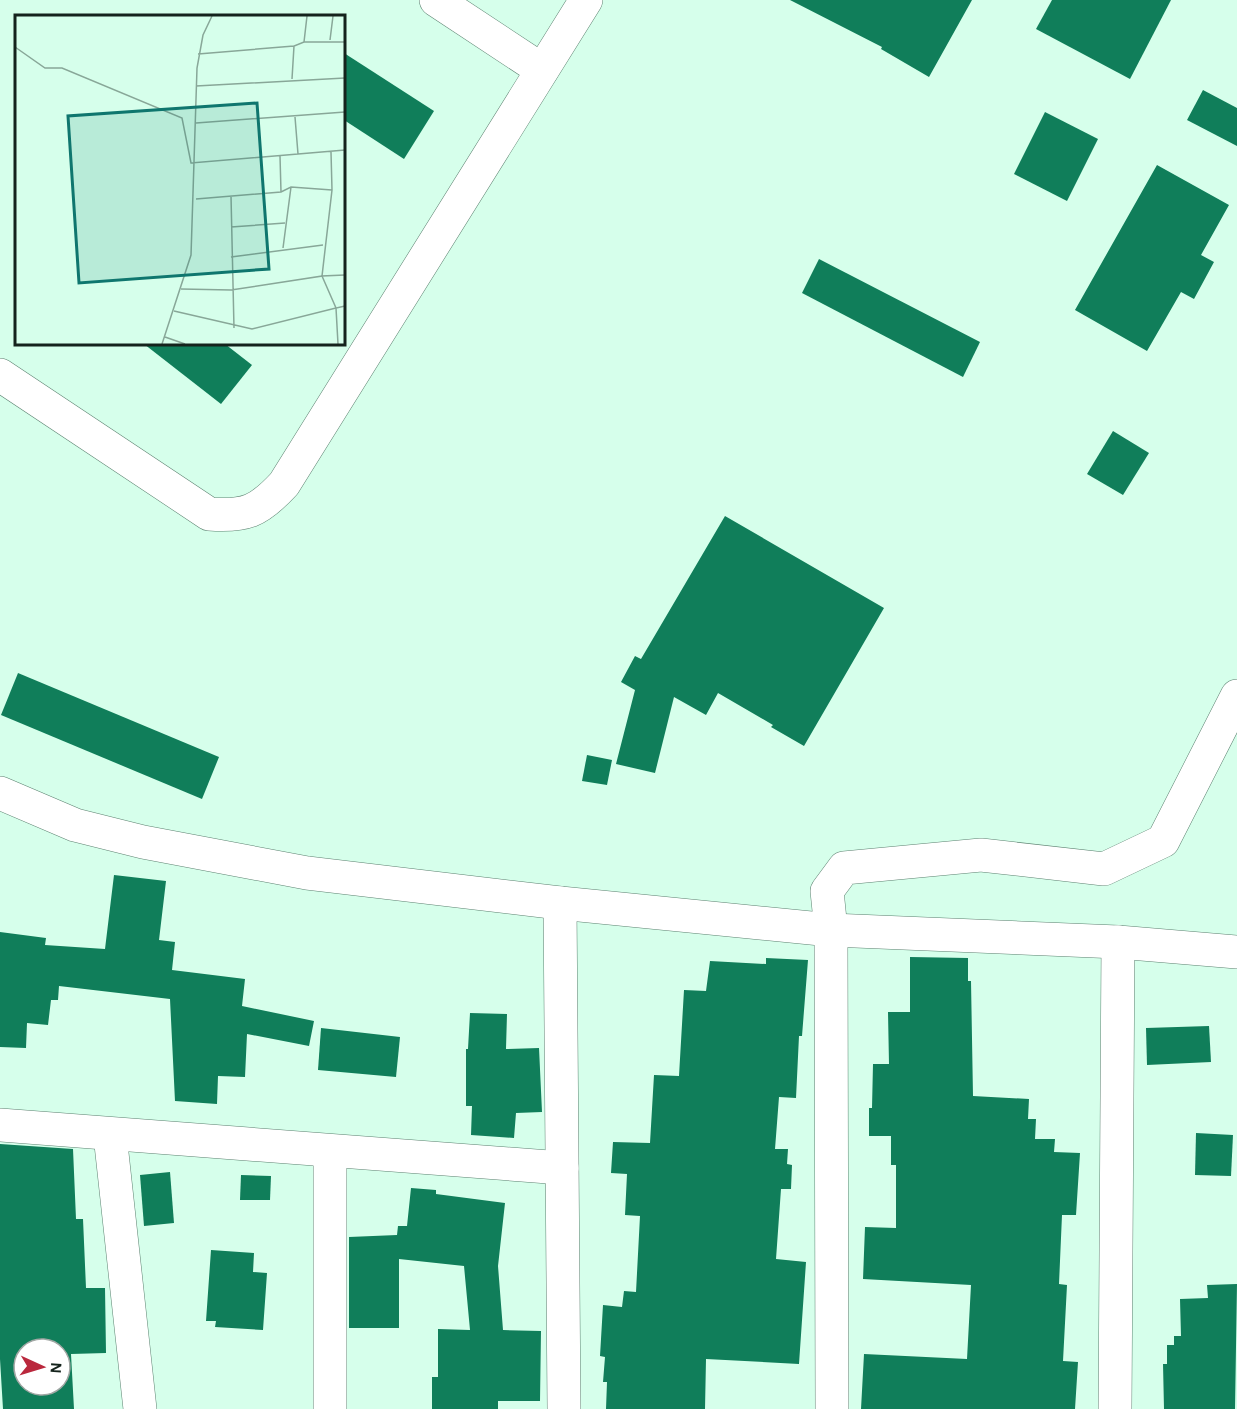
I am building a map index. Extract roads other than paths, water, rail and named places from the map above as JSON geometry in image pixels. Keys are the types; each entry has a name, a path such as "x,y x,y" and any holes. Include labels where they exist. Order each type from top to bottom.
{"street":[{"path":"436,0 542,70"},
{"path":"0,375 209,514 231,516 250,512 266,503 284,484 586,0"},
{"path":"832,1409 831,930 826,891 844,868 981,855 1104,869 1163,841 1237,696"},
{"path":"0,793 75,825 143,842 307,873 560,903 831,930 1118,942 1237,952"},
{"path":"560,903 564,1409"},
{"path":"1115,1409 1118,942"},
{"path":"0,1125 562,1168"},
{"path":"110,1134 140,1409"},
{"path":"330,1152 330,1409"}]}
